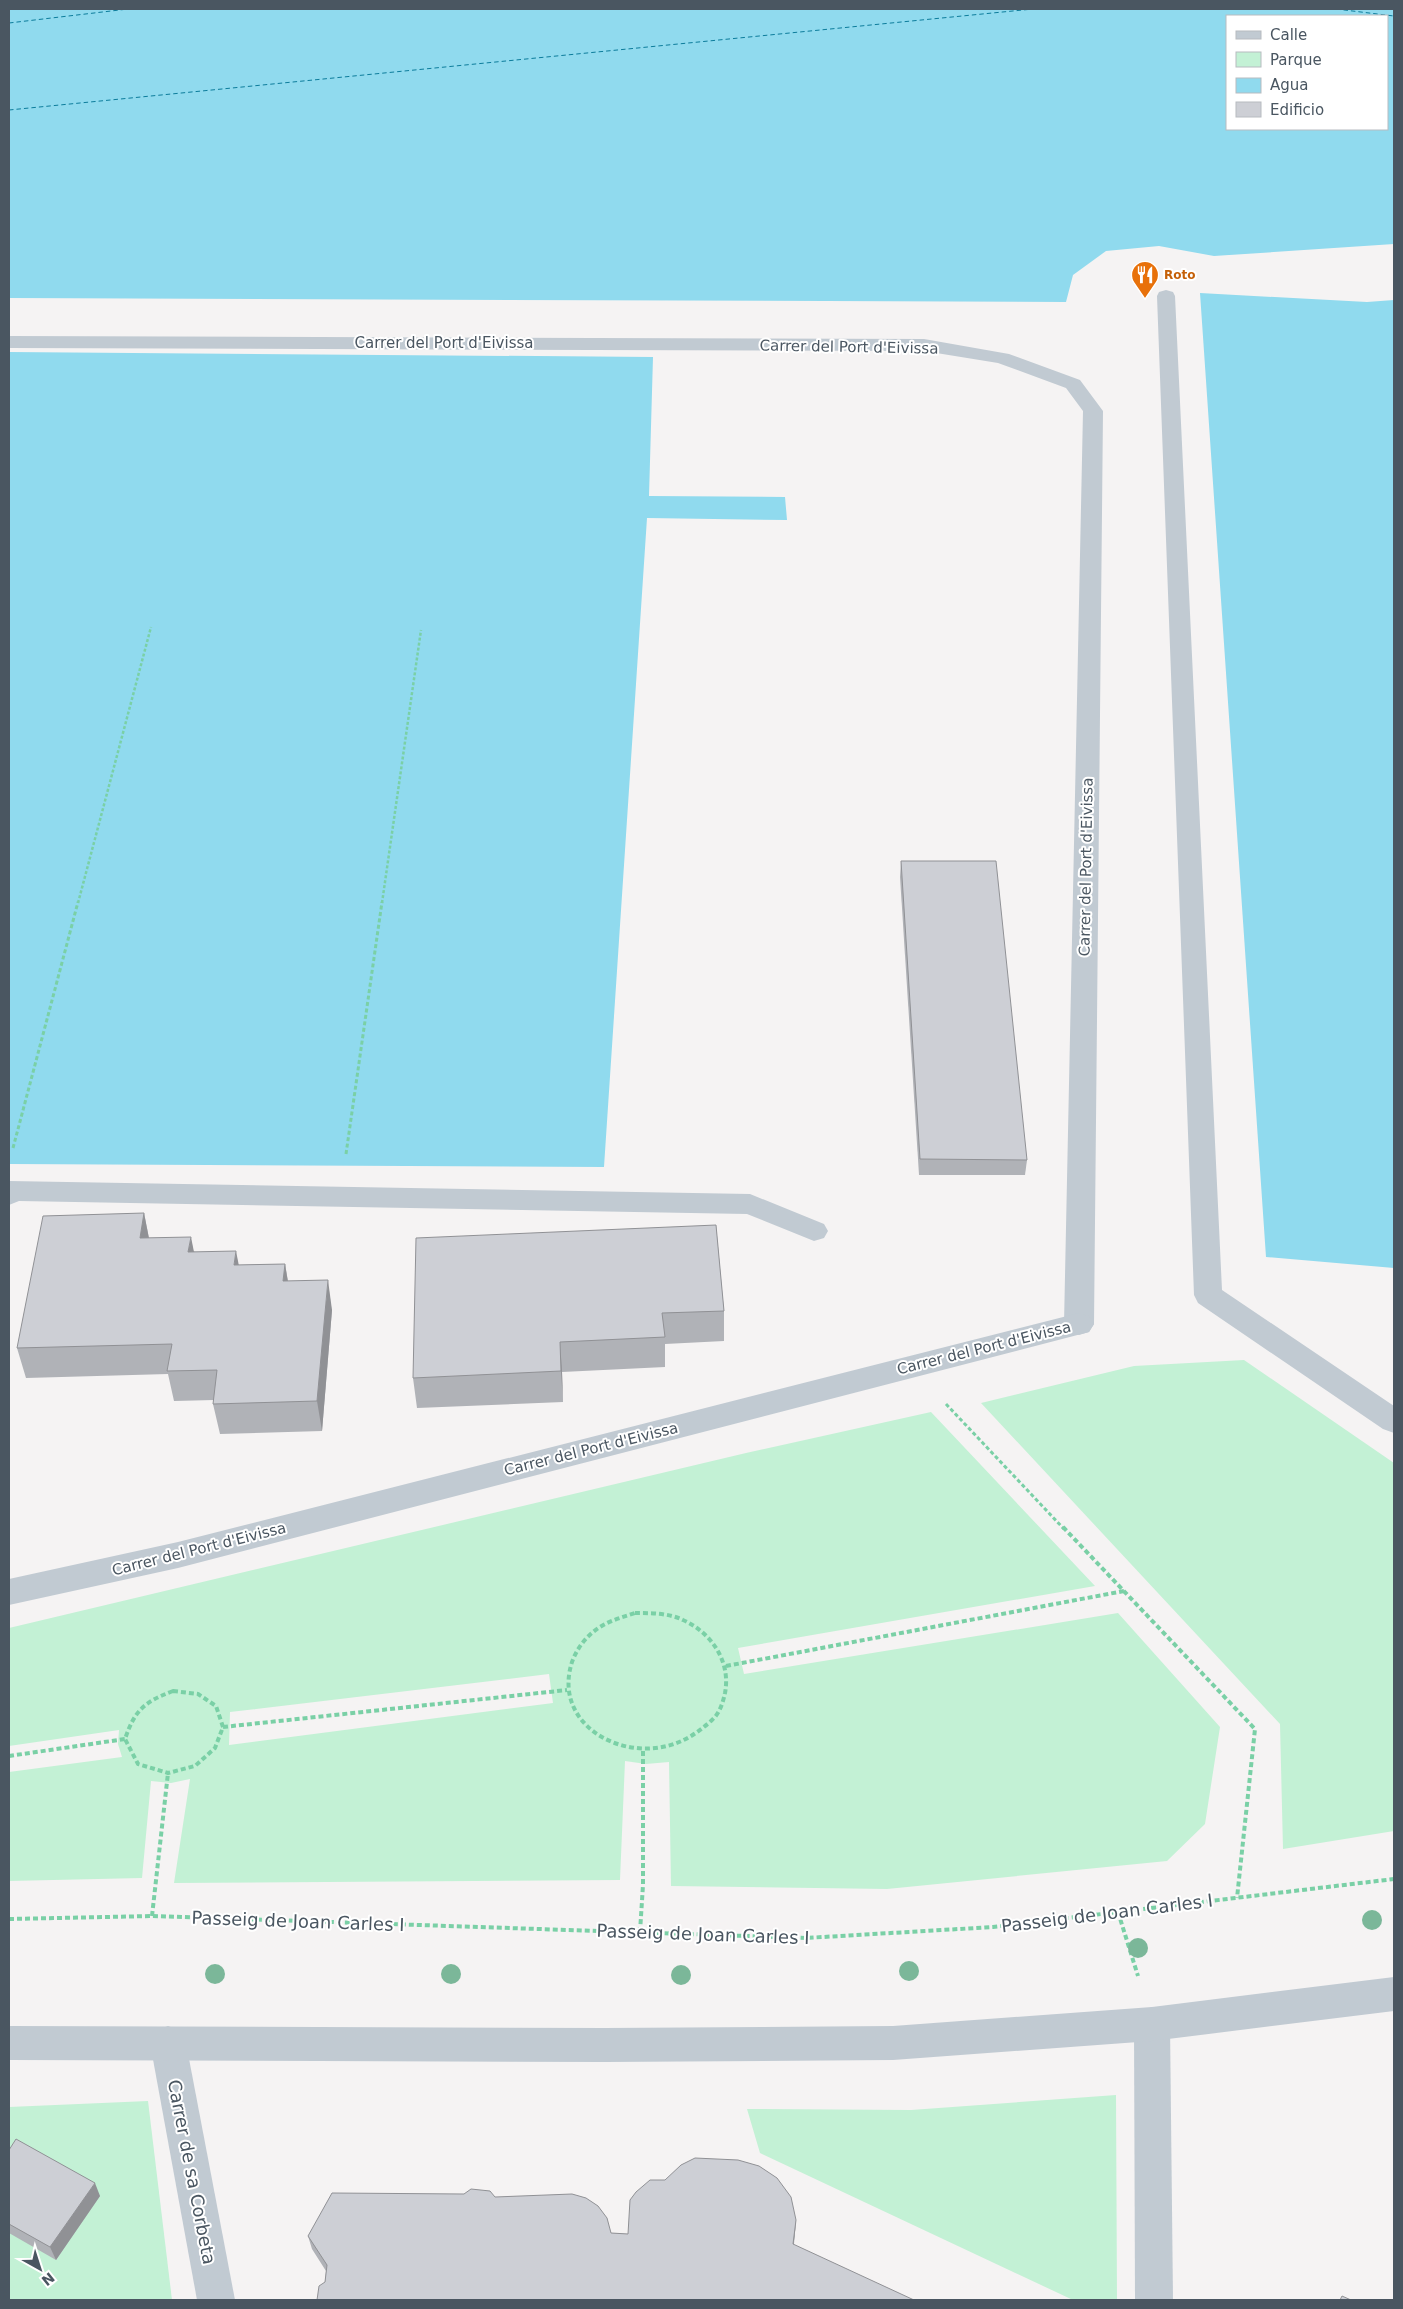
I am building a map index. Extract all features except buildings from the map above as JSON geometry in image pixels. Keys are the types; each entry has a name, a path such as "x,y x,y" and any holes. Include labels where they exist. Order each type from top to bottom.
{"street":[{"path":"1166,296 1208,1295 1394,1421"},
{"name":"Carrer del Port d'Eivissa","path":"9,342 924,345 1002,358 1073,384 1093,411 1079,1324 178,1555 9,1592"},
{"path":"9,1195 10,1191 750,1204 814,1231"},
{"path":"9,2043 605,2046 893,2044 1152,2024 1394,1994"},
{"path":"1152,2024 1154,2300"},
{"name":"Carrer de sa Corbeta","path":"168,2043 216,2300"}],"path":[{"path":"11,1154 151,627"},
{"path":"346,1156 421,630"},
{"path":"911,1367 1255,1729 1237,1898"},
{"path":"726,1666 1125,1591"},
{"path":"635,1613 659,1613 682,1619 702,1630 718,1646 726,1666 726,1691 717,1715 698,1733 673,1746 643,1750 616,1745 592,1732 575,1712 567,1690 569,1669 576,1649 592,1632 606,1624 635,1613"},
{"path":"222,1727 567,1690"},
{"path":"173,1691 198,1694 216,1706 222,1727 215,1748 195,1766 168,1774 138,1764 125,1739 132,1717 150,1700 173,1691"},
{"path":"9,1756 125,1739"},
{"path":"640,1932 643,1885 643,1750"},
{"path":"152,1916 168,1774"},
{"name":"Passeig de Joan Carles I","path":"9,1919 152,1916 806,1938 993,1926 1394,1880"},
{"path":"1118,1912 1152,2024"}],"green space":[{"path":"1244,1360 1394,1463 1394,1831 1283,1849 1280,1724 981,1403 1134,1366"},
{"path":"931,1412 1095,1586 738,1648 744,1674 1118,1613 1220,1727 1205,1824 1167,1861 887,1889 671,1886 669,1762 646,1764 625,1761 620,1880 174,1883 190,1779 171,1783 151,1781 142,1878 9,1881 9,1772 122,1757 118,1744 119,1730 9,1746 9,1628 746,1453","holes":["549,1674 553,1703 229,1745 230,1712"]},
{"path":"1116,2095 1117,2300 1073,2300 760,2153 747,2109 911,2110"},
{"path":"148,2101 172,2300 9,2300 9,2107"}],"water":[{"path":"9,9 1394,9 1394,244 1214,256 1159,246 1106,251 1073,275 1066,302 9,298"},
{"path":"1200,293 1367,302 1394,300 1394,1268 1266,1257"},
{"path":"9,352 653,357 649,496 785,497 787,520 647,518 604,1167 9,1164"}],"ferry route":[{"path":"9,23 128,9"},
{"path":"9,110 1033,9"},
{"path":"1336,9 1386,15"},
{"path":"1388,15 1394,16"}],"place":[{"name":"Roto","path":"1145,299"}]}
